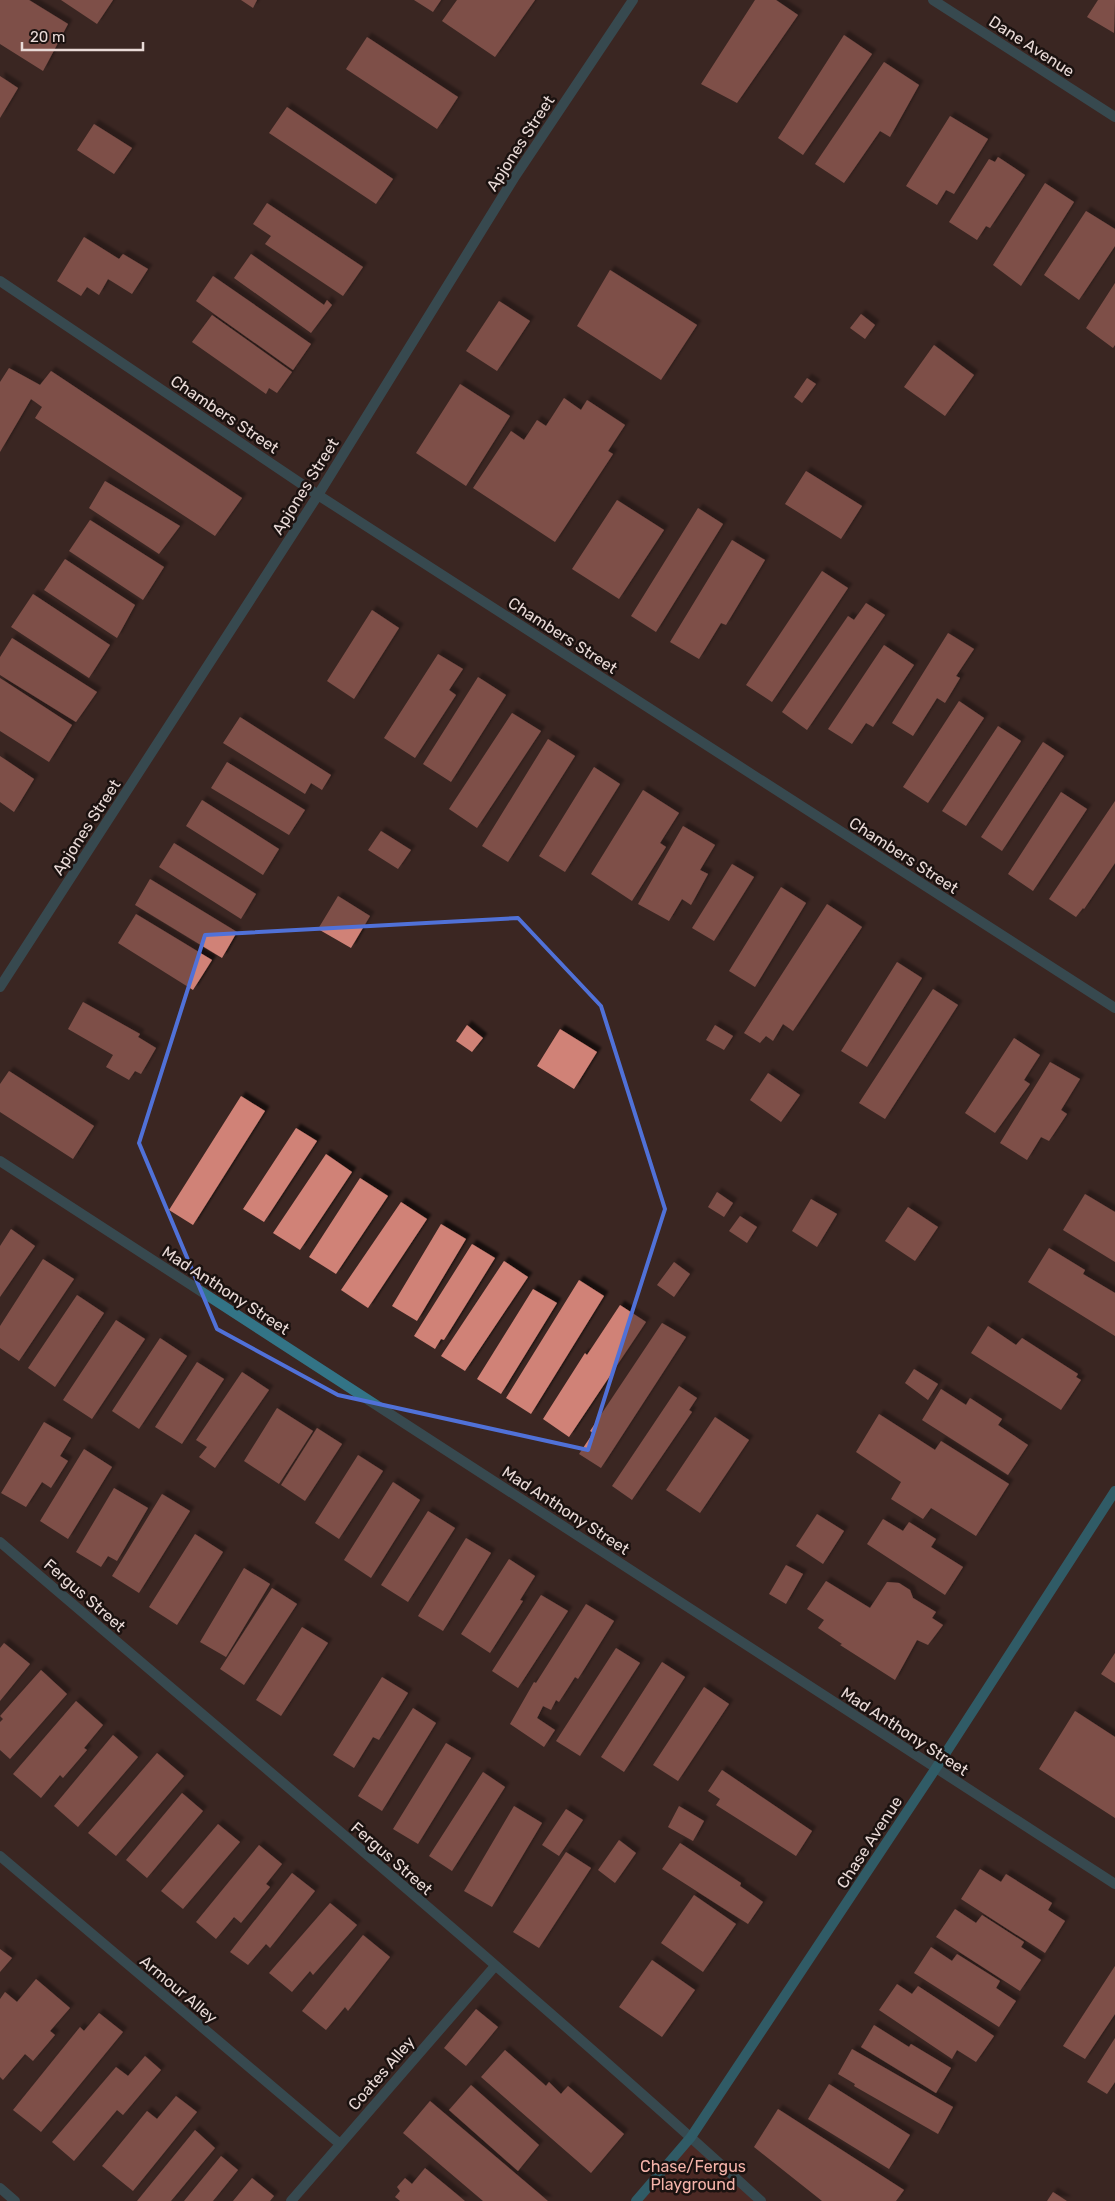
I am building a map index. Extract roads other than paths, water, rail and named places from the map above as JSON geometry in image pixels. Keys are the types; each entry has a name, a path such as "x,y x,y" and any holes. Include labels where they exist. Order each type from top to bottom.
{"street":[{"name":"Apjones Street","path":"0,987 318,495 514,178 633,0"},
{"name":"Dane Avenue","path":"933,0 1115,117"},
{"name":"Chambers Street","path":"0,281 318,495 1115,1008"},
{"name":"Mad Anthony Street","path":"0,1161 1115,1884"},
{"name":"Chase Avenue","path":"636,2201 692,2137 936,1768 1115,1491"},
{"name":"Fergus Street","path":"0,1542 495,1966 692,2137 761,2201"},
{"name":"Armour Alley","path":"0,1856 340,2144"},
{"name":"Coates Alley","path":"292,2201 495,1966"},
{"path":"0,2188 15,2201"}],"park label":[{"name":"Chase/Fergus Playground","path":"693,2175"}]}
